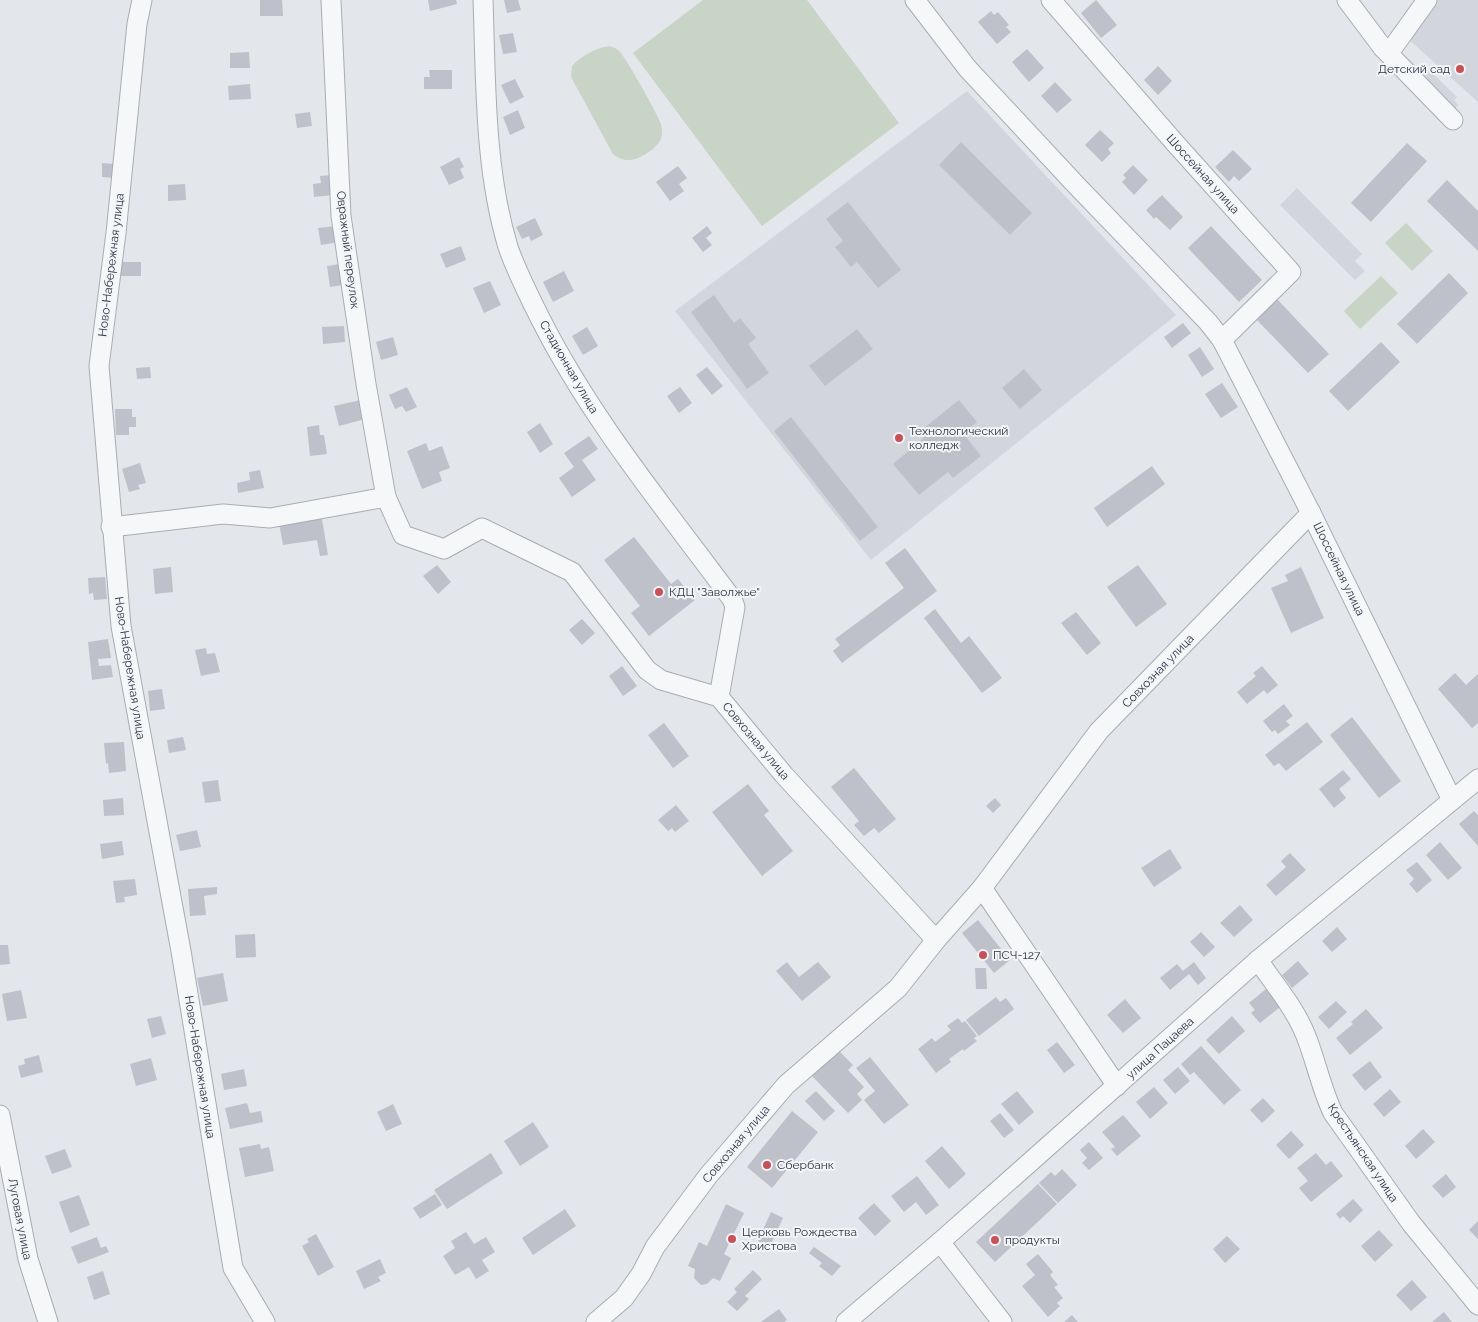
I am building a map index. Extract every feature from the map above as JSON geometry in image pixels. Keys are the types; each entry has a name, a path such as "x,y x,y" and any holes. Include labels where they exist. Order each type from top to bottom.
{"street":[{"name":"Ново-Набережная улица","path":"142,0 137,24 116,233 99,366 121,626 181,950 233,1268 266,1322"},
{"name":"Овражный переулок","path":"332,0 341,216 366,384 386,497 403,535 444,549 482,528"},
{"name":"Стадионная улица","path":"483,0 491,172 509,248 527,291 557,351 594,411 732,599 735,607 719,697"},
{"name":"Шоссейная улица","path":"915,0 968,69 1208,322 1222,340 1311,513 1452,800"},
{"name":"Шоссейная улица","path":"1051,0 1175,143 1291,272 1222,340"},
{"path":"1347,0 1383,48 1453,120"},
{"path":"1383,48 1394,46 1427,0"},
{"path":"112,527 223,514 270,518 386,497"},
{"name":"Совхозная улица","path":"596,1322 624,1298 641,1274 655,1247 708,1176 786,1085 898,988 936,940 982,888 1099,731 1311,513"},
{"name":"Совхозная улица","path":"482,528 572,572 647,670 661,680 719,697 784,775 936,940"},
{"name":"улица Пацаева","path":"846,1322 940,1242 1258,960 1478,779"},
{"path":"982,888 1117,1086"},
{"name":"Крестьянская улица","path":"1258,960 1298,1018 1334,1113 1411,1224 1478,1306"},
{"name":"Луговая улица","path":"0,1115 28,1259 48,1322"},
{"path":"940,1242 1002,1322"}],"shaded area":[{"name":"Детский сад","path":"1433,0 1478,0 1478,102 1406,37"},
{"path":"1426,67 1457,97 1454,100 1458,105 1452,112 1416,77"},
{"name":"Технологический колледж","path":"967,91 1176,315 871,560 675,311"},
{"path":"1297,188 1362,254 1355,261 1365,271 1355,280 1280,205"}],"green space":[{"path":"703,0 807,0 899,123 762,226 633,53"},
{"path":"609,46 617,49 623,56 661,125 662,135 659,143 649,152 631,160 619,158 613,154 571,77 572,66 580,59 594,51"},
{"path":"1406,223 1433,251 1412,271 1385,243"},
{"path":"1381,276 1398,293 1360,329 1344,311"}],"building":[{"path":"260,0 282,0 283,16 260,16"},
{"path":"428,0 456,0 457,4 430,11"},
{"path":"504,0 518,0 521,10 507,13"},
{"path":"1096,0 1117,25 1101,38 1081,13"},
{"path":"991,11 994,15 998,12 1009,25 1006,27 1011,32 997,44 978,22"},
{"path":"513,33 517,52 503,54 499,35"},
{"path":"1027,49 1044,68 1029,82 1012,62"},
{"path":"249,52 250,68 230,68 230,53"},
{"path":"1158,66 1172,81 1158,95 1144,80"},
{"path":"429,70 452,70 452,89 424,89 424,77 430,77"},
{"path":"515,79 524,97 510,104 501,85"},
{"path":"1055,82 1072,100 1057,113 1041,96"},
{"path":"250,84 251,99 229,100 228,86"},
{"path":"518,110 525,128 510,135 503,117"},
{"path":"310,112 312,126 297,128 295,114"},
{"path":"1100,130 1114,143 1108,149 1111,153 1102,162 1085,145"},
{"path":"961,142 1032,213 1010,235 939,165"},
{"path":"1407,143 1427,161 1371,222 1351,203"},
{"path":"1233,150 1252,169 1239,181 1234,176 1229,182 1215,167"},
{"path":"459,157 464,167 460,169 464,178 449,185 440,167"},
{"path":"102,163 115,164 115,178 102,177"},
{"path":"1133,165 1148,180 1134,195 1122,182 1126,178 1123,175"},
{"path":"678,166 687,178 679,184 684,191 670,201 656,182"},
{"path":"331,175 333,195 314,197 313,184 321,183 320,176"},
{"path":"1447,180 1478,211 1478,251 1427,201"},
{"path":"185,184 186,200 168,201 168,185"},
{"path":"1162,195 1183,217 1170,230 1156,217 1154,219 1146,210"},
{"path":"848,202 901,270 878,288 857,262 851,267 835,247 843,241 826,219"},
{"path":"535,218 543,235 531,241 529,236 522,239 516,227"},
{"path":"336,226 338,242 321,245 318,228"},
{"path":"707,226 712,233 706,238 712,245 703,252 692,238"},
{"path":"1211,226 1262,280 1239,302 1188,248"},
{"path":"461,246 466,260 446,268 440,254"},
{"path":"118,262 141,262 141,276 118,276"},
{"path":"339,264 342,285 330,287 327,266"},
{"path":"564,271 574,291 553,302 543,282"},
{"path":"1449,273 1468,293 1417,344 1397,324"},
{"path":"490,281 501,305 484,313 473,288"},
{"path":"714,295 734,323 740,318 756,338 748,344 769,373 747,389 691,312"},
{"path":"1276,298 1329,354 1308,373 1255,318"},
{"path":"1183,323 1191,333 1172,348 1164,337"},
{"path":"344,326 345,342 323,344 322,327"},
{"path":"587,327 598,346 583,355 572,336"},
{"path":"857,329 873,349 825,386 809,366"},
{"path":"393,337 398,355 381,360 376,342"},
{"path":"1381,342 1400,362 1348,411 1329,391"},
{"path":"1200,347 1214,369 1202,377 1188,355"},
{"path":"150,367 151,378 137,379 136,368"},
{"path":"707,367 723,386 712,395 696,375"},
{"path":"1024,369 1042,390 1020,409 1002,388"},
{"path":"1222,383 1238,407 1221,418 1205,394"},
{"path":"407,387 417,407 406,412 402,406 395,409 389,395"},
{"path":"680,387 692,403 679,413 667,396"},
{"path":"361,400 365,419 339,426 334,406"},
{"path":"959,400 977,422 963,433 981,456 953,478 948,472 919,495 893,464 924,438 919,432"},
{"path":"115,409 132,409 132,417 136,417 136,427 129,427 129,435 116,435"},
{"path":"791,417 878,527 860,541 774,431"},
{"path":"540,423 553,444 540,453 527,432"},
{"path":"319,425 320,435 324,435 327,454 310,456 307,427"},
{"path":"589,436 598,449 582,460 596,480 572,497 559,478 574,467 564,453"},
{"path":"426,443 429,451 442,446 450,468 439,472 442,481 422,489 407,451"},
{"path":"140,463 146,483 138,485 140,489 129,492 122,469"},
{"path":"1152,466 1165,484 1107,527 1094,508"},
{"path":"260,470 264,488 238,493 237,483 250,480 249,472"},
{"path":"321,513 328,555 320,556 317,540 283,545 279,523"},
{"name":"КДЦ \"Заволжье\"","path":"634,537 671,584 678,579 695,600 649,636 631,613 640,606 604,560"},
{"path":"905,548 937,591 842,663 833,651 840,645 835,639 904,588 885,563"},
{"path":"437,565 451,582 438,594 423,576"},
{"path":"1138,565 1167,604 1136,627 1107,587"},
{"path":"171,567 173,592 155,594 153,569"},
{"path":"1301,567 1324,618 1291,633 1271,588 1288,581 1285,575"},
{"path":"105,577 107,599 94,600 93,593 89,594 88,578"},
{"path":"935,609 961,643 969,636 1002,678 982,693 924,618"},
{"path":"1076,612 1101,643 1087,655 1061,623"},
{"path":"582,619 595,633 582,645 569,630"},
{"path":"108,639 111,658 98,659 99,666 111,665 113,677 92,680 88,642"},
{"path":"206,648 207,654 215,653 220,672 201,676 195,650"},
{"path":"622,666 637,686 623,696 609,676"},
{"path":"1262,666 1278,685 1267,694 1264,690 1247,704 1237,692 1256,676 1253,673"},
{"path":"1455,673 1466,685 1478,674 1478,723 1472,728 1438,689"},
{"path":"162,689 165,709 150,711 148,691"},
{"path":"1284,704 1293,716 1286,721 1290,725 1278,734 1275,730 1272,732 1263,721"},
{"path":"1352,717 1401,781 1379,798 1330,735"},
{"path":"1307,722 1323,742 1286,771 1279,763 1274,766 1265,755"},
{"path":"664,723 689,756 673,768 648,735"},
{"path":"183,737 186,750 169,753 167,740"},
{"path":"124,742 126,771 109,773 104,743"},
{"path":"854,768 896,819 879,833 874,828 864,836 854,825 859,821 831,787"},
{"path":"1343,770 1351,779 1339,789 1346,798 1334,808 1319,789"},
{"path":"218,780 221,801 205,803 202,782"},
{"path":"748,784 769,811 764,815 793,851 762,876 712,812"},
{"path":"123,798 124,815 104,816 103,800"},
{"path":"995,798 1001,805 993,813 986,806"},
{"path":"676,805 689,821 675,832 672,828 668,831 658,820"},
{"path":"1474,811 1478,815 1478,846 1459,824"},
{"path":"197,830 201,847 180,851 176,835"},
{"path":"122,841 124,855 102,859 100,844"},
{"path":"1440,842 1462,868 1448,880 1426,855"},
{"path":"1170,849 1182,868 1154,887 1141,868"},
{"path":"1290,853 1306,870 1276,896 1266,885 1286,867 1281,861"},
{"path":"1417,862 1432,880 1417,893 1409,884 1414,879 1406,870"},
{"path":"135,879 137,895 124,897 125,902 116,903 113,881"},
{"path":"217,887 217,894 204,896 206,915 190,916 188,889"},
{"path":"1240,905 1253,920 1234,937 1220,923"},
{"path":"978,920 1010,960 994,973 962,933"},
{"path":"1337,927 1347,939 1332,952 1322,941"},
{"path":"1201,932 1215,947 1204,957 1190,942"},
{"path":"255,934 256,957 236,958 235,935"},
{"path":"0,945 8,945 10,964 0,965"},
{"path":"1298,961 1309,974 1292,988 1282,975"},
{"path":"787,962 799,977 818,962 831,977 802,1001 776,971"},
{"path":"1194,962 1206,978 1198,985 1189,974 1170,990 1160,978 1177,964 1183,971"},
{"path":"975,968 986,968 987,989 976,989"},
{"path":"223,973 228,1001 203,1006 197,978"},
{"path":"1266,989 1280,1007 1260,1023 1251,1013 1255,1010 1249,1003"},
{"path":"21,990 27,1018 7,1021 2,994"},
{"path":"996,997 1000,1002 1006,998 1014,1009 979,1036 966,1020"},
{"path":"1125,999 1141,1018 1123,1033 1107,1015"},
{"path":"1336,1001 1347,1012 1329,1029 1318,1017"},
{"path":"1366,1009 1383,1028 1350,1055 1336,1038 1353,1024 1351,1022"},
{"path":"161,1016 166,1034 152,1038 147,1019"},
{"path":"1232,1016 1245,1031 1219,1054 1206,1040"},
{"path":"958,1018 962,1023 965,1021 977,1036 974,1038 977,1041 949,1059 951,1062 936,1073 918,1049 932,1038 935,1042 951,1030 947,1026"},
{"path":"1057,1042 1075,1065 1064,1073 1047,1050"},
{"path":"1201,1046 1241,1090 1224,1105 1194,1072 1190,1075 1181,1064"},
{"path":"838,1050 853,1065 848,1070 864,1087 857,1094 862,1100 848,1113 812,1076"},
{"path":"39,1055 43,1072 21,1078 18,1066 25,1064 24,1059"},
{"path":"870,1057 909,1105 884,1124 864,1100 875,1091 856,1068"},
{"path":"151,1058 157,1080 136,1086 130,1064"},
{"path":"1370,1061 1382,1077 1365,1091 1352,1075"},
{"path":"1178,1067 1190,1081 1175,1094 1163,1080"},
{"path":"244,1069 247,1086 224,1090 221,1074"},
{"path":"1154,1087 1168,1103 1150,1119 1136,1102"},
{"path":"1390,1089 1401,1102 1384,1117 1373,1104"},
{"path":"816,1091 835,1111 824,1121 805,1101"},
{"path":"1017,1091 1034,1112 1019,1125 1001,1104"},
{"path":"1263,1098 1275,1111 1262,1123 1250,1110"},
{"path":"247,1103 250,1113 261,1111 263,1122 230,1129 225,1108"},
{"path":"393,1104 402,1124 386,1131 377,1112"},
{"path":"792,1111 818,1132 772,1188 747,1167"},
{"path":"1000,1113 1014,1130 1004,1138 990,1121"},
{"path":"1123,1115 1141,1136 1117,1156 1111,1149 1115,1147 1102,1132"},
{"path":"533,1122 549,1147 520,1166 504,1141"},
{"path":"1423,1129 1435,1142 1416,1159 1405,1146"},
{"path":"1291,1131 1304,1145 1289,1159 1276,1145"},
{"path":"1089,1142 1103,1158 1089,1170 1082,1163 1087,1158 1080,1150"},
{"path":"260,1144 261,1149 269,1147 274,1171 245,1177 239,1148"},
{"path":"942,1146 966,1174 949,1189 925,1161"},
{"path":"65,1149 72,1167 52,1174 45,1156"},
{"path":"491,1153 503,1173 447,1209 434,1190"},
{"path":"1316,1153 1326,1165 1331,1161 1343,1176 1311,1202 1299,1188 1308,1181 1297,1168"},
{"path":"1062,1169 1077,1185 1058,1203 1039,1183 1051,1172 1055,1176"},
{"path":"1446,1174 1456,1187 1443,1198 1432,1186"},
{"path":"917,1176 939,1205 926,1215 916,1202 904,1212 891,1196"},
{"path":"1038,1184 1057,1204 995,1262 976,1242"},
{"path":"435,1194 442,1205 420,1219 413,1208"},
{"path":"79,1195 90,1225 70,1233 59,1202"},
{"path":"1353,1199 1363,1210 1350,1223 1343,1216 1340,1219 1336,1214"},
{"path":"874,1203 891,1221 875,1236 858,1218"},
{"path":"726,1204 744,1213 724,1254 731,1258 720,1281 713,1278 707,1284 701,1285 694,1278 695,1269 688,1266 699,1242 707,1246"},
{"path":"565,1209 576,1226 533,1255 522,1238"},
{"path":"771,1212 783,1218 770,1246 758,1241"},
{"path":"1478,1221 1478,1239 1469,1230"},
{"path":"1379,1230 1393,1245 1375,1262 1361,1246"},
{"path":"466,1232 474,1244 486,1237 495,1252 482,1260 489,1271 476,1279 469,1267 455,1275 443,1256 455,1248 451,1241"},
{"path":"316,1234 334,1267 318,1276 302,1246 309,1242 307,1239"},
{"path":"1227,1236 1240,1249 1225,1263 1213,1249"},
{"path":"97,1237 101,1248 106,1246 109,1252 78,1264 71,1247"},
{"path":"814,1247 841,1266 832,1276 819,1266 822,1263 809,1253"},
{"path":"1038,1254 1053,1272 1050,1275 1058,1285 1054,1287 1063,1298 1057,1303 1060,1306 1048,1317 1022,1286 1035,1275 1026,1264"},
{"path":"380,1259 386,1273 378,1277 381,1281 364,1289 356,1271"},
{"path":"753,1270 762,1279 745,1296 749,1299 737,1311 727,1302 737,1292 734,1289"},
{"path":"103,1271 110,1294 94,1300 87,1277"},
{"path":"1412,1280 1427,1297 1411,1311 1396,1295"},
{"path":"779,1309 787,1320 784,1322 761,1322"},
{"path":"1444,1312 1452,1322 1432,1322"},
{"path":"1072,1315 1078,1322 1064,1322"}],"place":[{"name":"Детский сад","path":"1460,69"},
{"name":"Технологический колледж","path":"899,438"},
{"name":"КДЦ \"Заволжье\"","path":"659,592"},
{"name":"ПСЧ-127","path":"983,955"},
{"name":"Сбербанк","path":"767,1165"},
{"name":"Церковь Рождества Христова","path":"732,1239"},
{"name":"продукты","path":"995,1240"}]}
